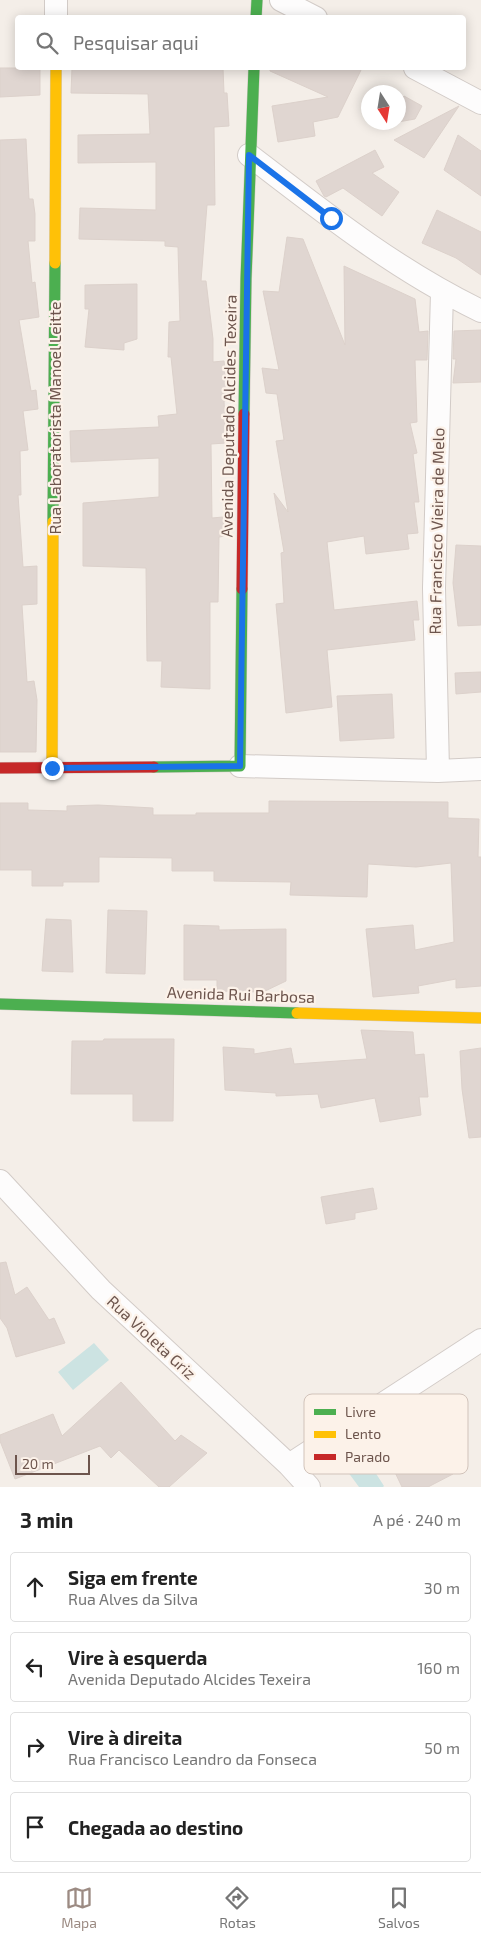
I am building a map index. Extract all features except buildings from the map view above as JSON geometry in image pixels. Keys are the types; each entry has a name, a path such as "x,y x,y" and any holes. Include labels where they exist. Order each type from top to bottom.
{"street":[{"path":"56,0 56,15"},
{"path":"256,15 257,0"},
{"path":"281,0 310,15"},
{"name":"Rua Laboratorista Manoel Leitte","path":"52,768 56,70"},
{"name":"Avenida Deputado Alcides Texeira","path":"240,766 249,155 254,70"},
{"path":"418,70 481,103"},
{"path":"249,155 331,218 385,256 442,292 481,311"},
{"name":"Rua Francisco Vieira de Melo","path":"438,770 434,588 442,292"},
{"path":"0,768 240,766 438,770 481,769"},
{"name":"Avenida Rui Barbosa","path":"0,1004 481,1018"},
{"name":"Rua Violeta Griz","path":"0,1181 101,1290 289,1465 309,1487"},
{"path":"398,1394 481,1340"},
{"path":"289,1465 304,1455"}],"water":[{"path":"94,1343 109,1360 73,1390 58,1372"},
{"path":"349,1474 376,1474 384,1486 383,1487 359,1487"}],"traffic: fast":[{"path":"256,15 257,0"},
{"path":"244,414 246,279 254,70"},
{"path":"53,522 55,263"},
{"path":"154,767 240,766 242,589"},
{"path":"0,1004 297,1013"}],"traffic: slow":[{"path":"55,263 56,70"},
{"path":"52,768 53,522"},
{"path":"297,1013 481,1018"}],"traffic: jam":[{"path":"242,589 244,414"},
{"path":"0,768 154,767"}],"route":[{"path":"52,768 240,766 249,155 331,218"}]}
